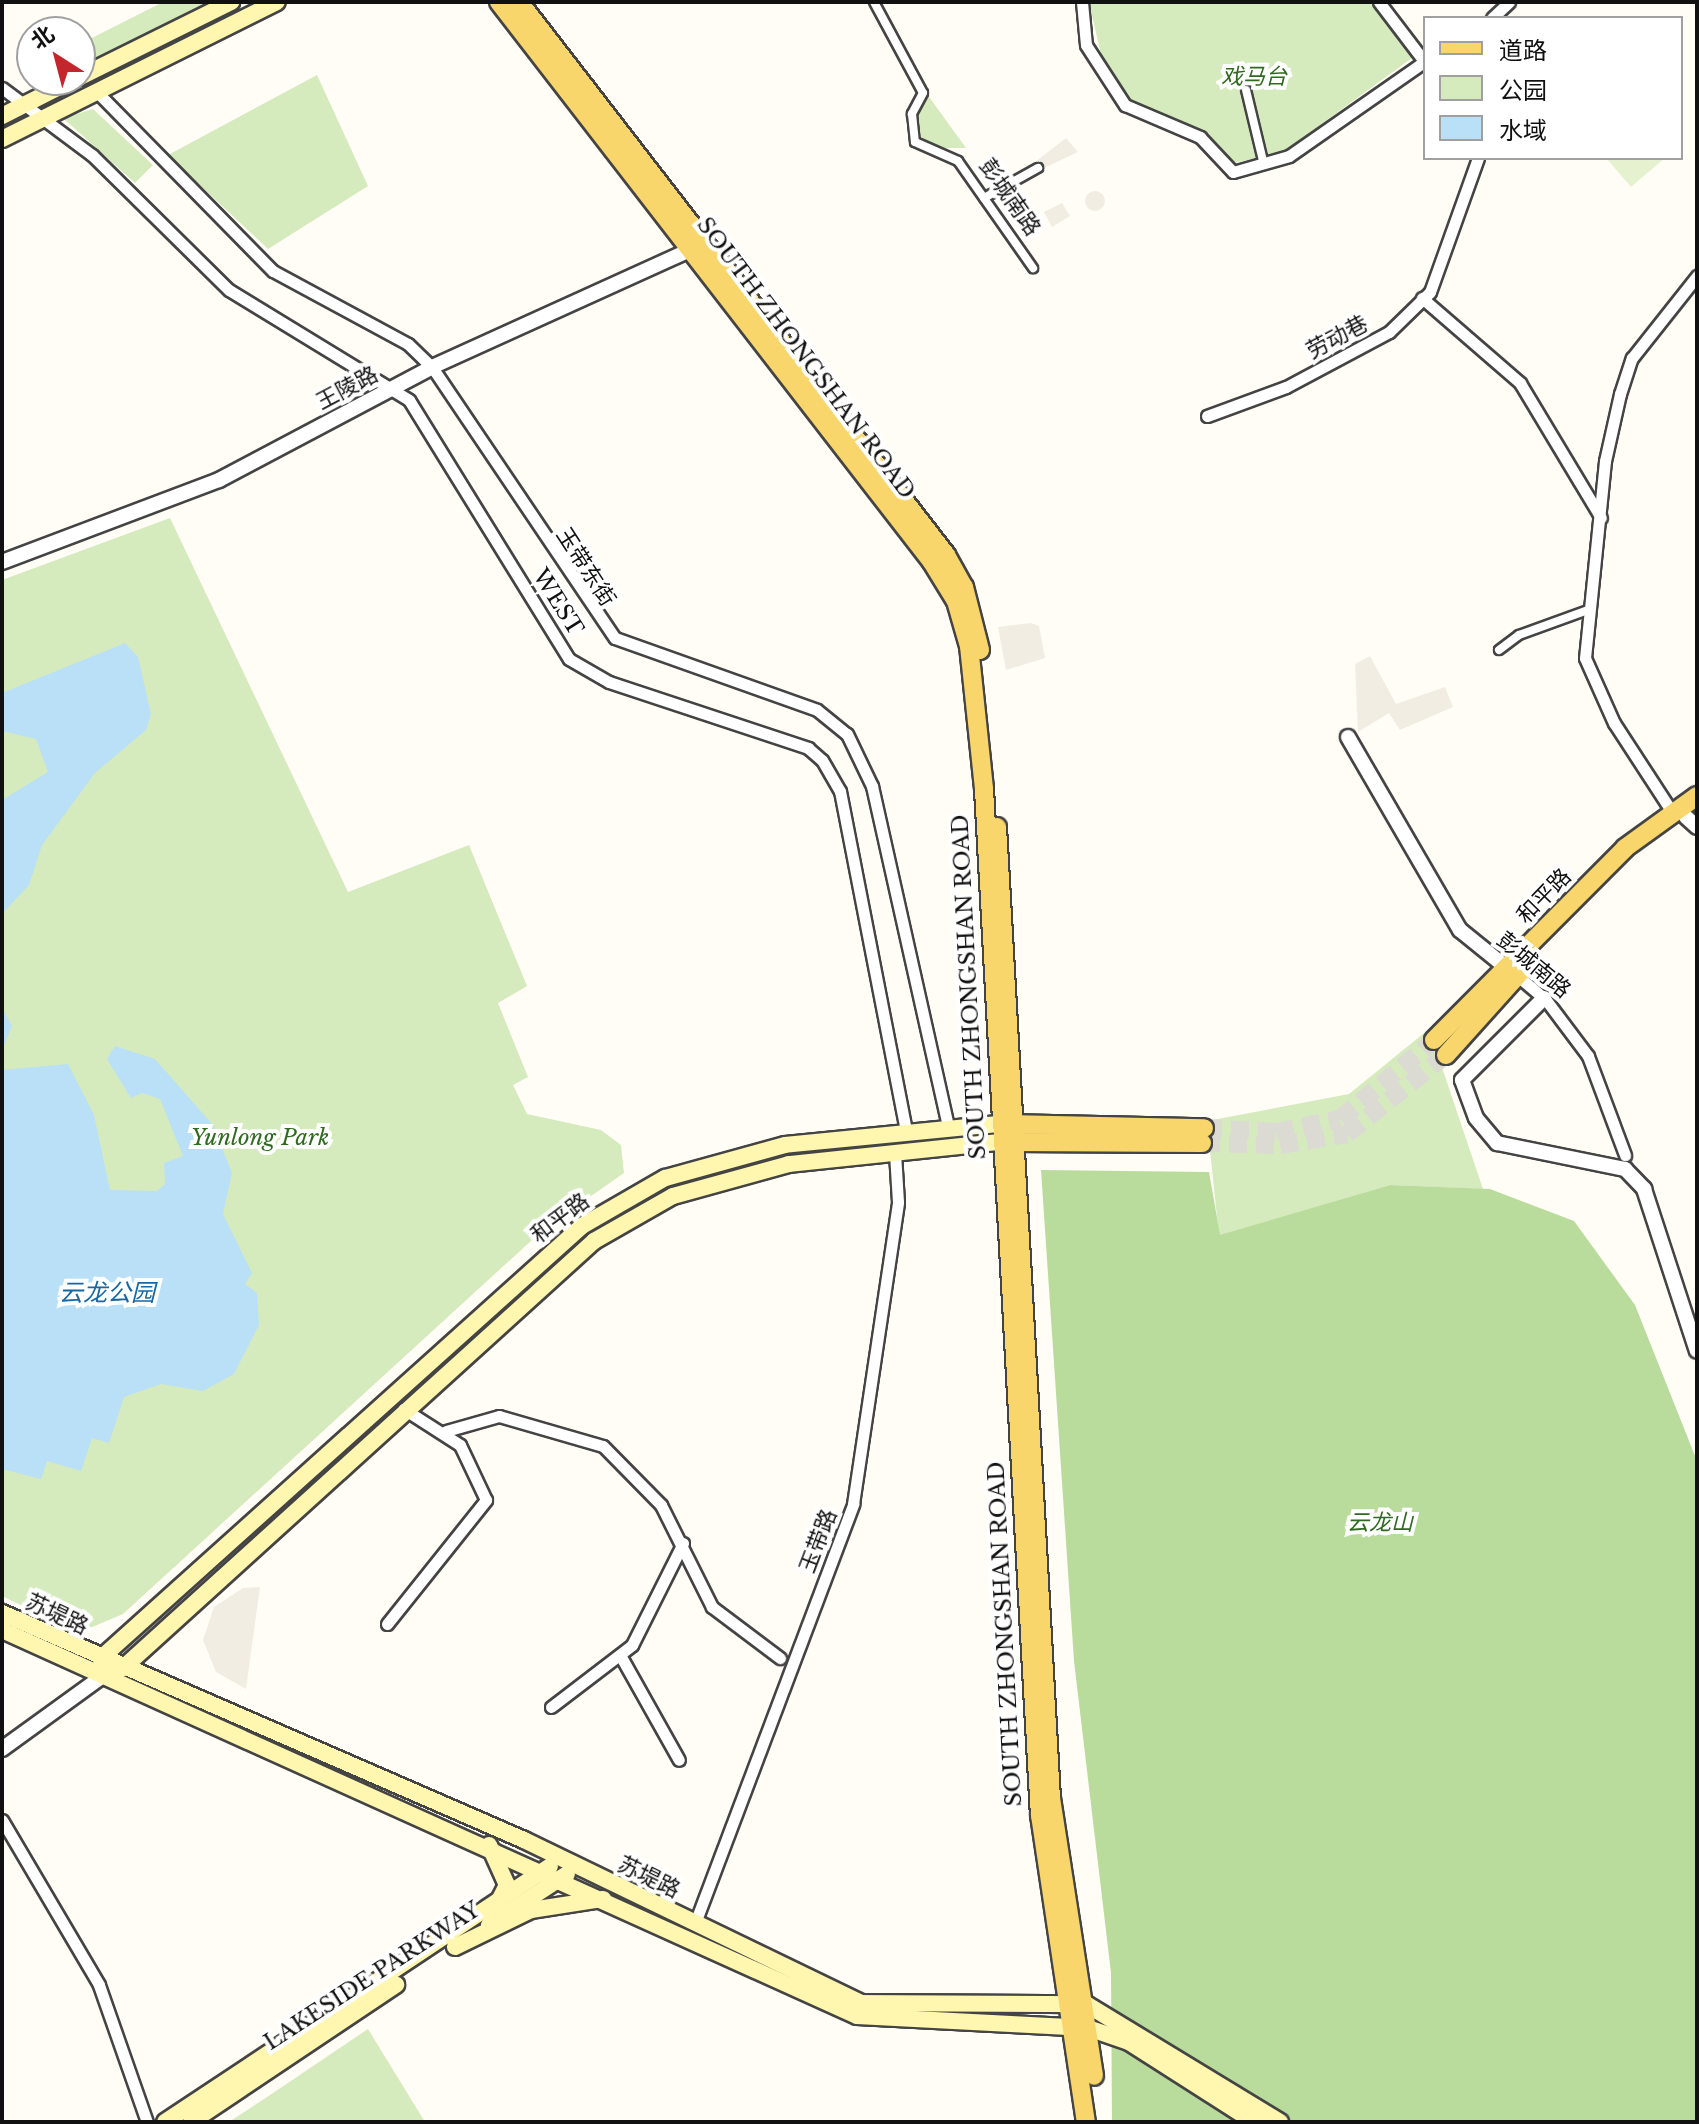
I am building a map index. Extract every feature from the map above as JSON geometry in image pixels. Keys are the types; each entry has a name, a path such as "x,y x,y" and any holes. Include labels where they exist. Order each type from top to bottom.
{"main road":[{"path":"96,69 231,2"},
{"path":"2,139 277,2"},
{"name":"SOUTH ZHONGSHAN ROAD","path":"499,2 700,245 964,587 976,622 993,773 1019,1134 1051,1798 1079,2003 1086,2122"},
{"name":"SOUTH ZHONGSHAN ROAD","path":"519,2 700,245 956,601 969,646 984,789 999,1133 1040,1815 1079,2003"},
{"path":"2,116 42,96"},
{"name":"和平路","path":"1440,1047 1512,972 1633,856 1688,817 1697,796"},
{"name":"和平路","path":"101,1658 582,1226 665,1178 785,1145 948,1127 1019,1134 1203,1136"},
{"name":"和平路","path":"103,1676 123,1668 404,1409 594,1241 673,1196 789,1164 895,1153 999,1133"},
{"name":"苏堤路","path":"2,1613 561,1858 857,2016 1081,2027 1129,2042 1254,2122"},
{"name":"苏堤路","path":"2,1630 608,1899 699,1930"},
{"path":"101,1658 103,1676"},
{"path":"489,1845 507,1885 495,1908"},
{"name":"LAKESIDE PARKWAY","path":"165,2122 495,1908 561,1858"},
{"name":"LAKESIDE PARKWAY","path":"191,2122 577,1866"},
{"path":"455,1947 531,1910 608,1899"},
{"name":"苏堤路","path":"726,1946 861,2003 1079,2003"},
{"path":"1079,2003 1280,2122"},
{"name":"SOUTH ZHONGSHAN ROAD","path":"1081,2027 1098,2122"}],"street":[{"name":"彭城南路","path":"874,2 923,93 912,114 915,142 958,161 1033,268"},
{"path":"1082,2 1086,45 1125,105 1200,137 1233,172 1289,156 1423,62"},
{"path":"1379,2 1423,58"},
{"path":"1494,16 1509,2"},
{"name":"WEST","path":"2,88 24,105 48,117 229,290 397,386 409,400 569,659 609,682 808,748 833,775 906,1132"},
{"path":"1246,90 1263,161"},
{"name":"玉带东街","path":"97,92 273,271 408,344 615,638 817,710 847,734 872,786 948,1127"},
{"name":"劳动巷","path":"1207,416 1286,387 1389,332 1422,298 1477,160"},
{"path":"984,198 1038,168"},
{"name":"王陵路","path":"2,562 219,480 426,370 700,245"},
{"path":"1688,817 1614,723 1585,658 1605,461 1632,358 1697,276"},
{"path":"1422,298 1520,383 1601,518"},
{"path":"1499,650 1519,635 1591,609"},
{"name":"彭城南路","path":"1348,737 1460,930 1544,998 1588,1056 1625,1155"},
{"path":"1544,998 1462,1080 1476,1118 1497,1143 1625,1169 1644,1189 1697,1351"},
{"name":"玉带路","path":"699,1930 853,1504 898,1202 895,1153"},
{"path":"387,1624 486,1500 480,1475 446,1431 404,1409"},
{"path":"446,1431 499,1416 592,1439 645,1486 683,1543 712,1607 780,1658"},
{"path":"551,1707 620,1655 641,1630 683,1543"},
{"path":"620,1655 679,1760"},
{"name":"和平路","path":"2,1749 103,1676"},
{"path":"2,1820 99,1985 147,2122"}],"green space":[{"path":"163,2 221,2 96,63 96,36"},
{"name":"戏马台","path":"1089,2 1375,2 1416,55 1283,152 1229,164 1204,133 1132,103 1102,59"},
{"path":"317,75 368,186 268,249 168,155"},
{"path":"927,94 966,148 933,148 920,135 916,116"},
{"path":"93,109 153,165 135,183 63,118"},
{"path":"1608,160 1663,160 1631,187"},
{"name":"Yunlong Park","path":"170,518 348,892 469,845 527,986 498,1003 528,1077 513,1085 527,1114 601,1130 621,1145 624,1173 544,1229 123,1614 78,1633 2,1596 2,580"},
{"path":"1429,1029 1483,1189 1390,1185 1219,1236 1207,1121 1349,1094"},
{"name":"云龙山","path":"1041,1170 1209,1172 1220,1235 1390,1185 1490,1189 1574,1221 1635,1305 1697,1461 1697,2122 1112,2122 1111,1973 1074,1661"},
{"path":"368,2029 425,2122 229,2122 270,2095"}],"shaded area":[{"path":"1066,138 1078,152 1040,170 1035,162"},
{"path":"1091,191 1099,191 1105,201 1099,211 1091,211 1085,205 1085,197"},
{"path":"1062,203 1070,216 1052,227 1044,212"},
{"path":"1031,623 1039,626 1045,658 1006,670 998,627"},
{"path":"1370,656 1396,704 1445,687 1453,707 1400,730 1389,713 1358,732 1355,664"},
{"path":"260,1587 246,1689 216,1672 203,1640 214,1607 243,1588"}],"water":[{"path":"125,643 138,657 151,714 146,730 95,773 42,845 29,885 2,914 2,800 48,772 36,739 2,731 2,693"},
{"path":"2,1008 12,1026 2,1050"},
{"name":"云龙公园","path":"115,1046 155,1059 213,1125 232,1173 223,1214 252,1273 245,1284 257,1293 259,1325 234,1374 203,1391 161,1384 124,1397 109,1443 92,1438 81,1471 47,1461 41,1479 2,1469 2,1070 68,1064 94,1115 110,1190 157,1191 165,1184 164,1163 183,1156 160,1099 142,1093 131,1098 107,1059"}],"tunnel":[{"path":"1204,1128 1276,1132 1340,1119 1434,1040"},
{"path":"1202,1143 1280,1145 1347,1134 1446,1055"}]}
